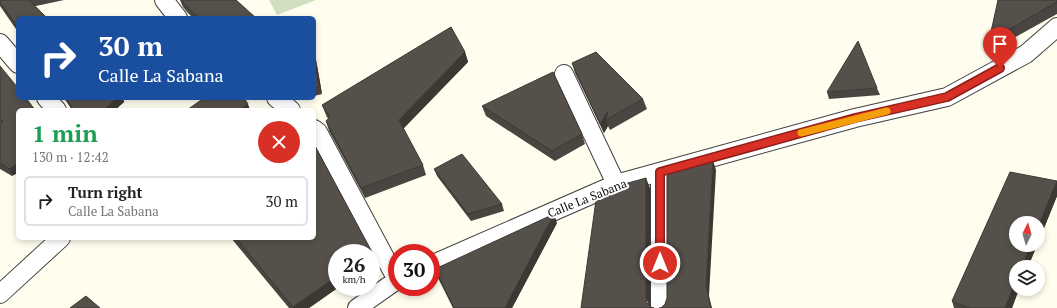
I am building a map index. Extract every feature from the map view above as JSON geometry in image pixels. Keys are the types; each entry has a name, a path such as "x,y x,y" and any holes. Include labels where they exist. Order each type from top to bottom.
{"street":[{"path":"164,0 176,16"},
{"name":"Calle La Sabana","path":"440,261 616,184 855,118 947,97 1026,54 1057,27"},
{"path":"0,43 16,62"},
{"path":"564,74 616,184"},
{"path":"48,100 54,108"},
{"path":"278,100 288,108"},
{"path":"316,130 388,263"},
{"path":"660,172 660,308"},
{"path":"0,294 59,240"},
{"path":"357,308 388,286"}],"green space":[{"path":"269,0 316,0 277,15"}],"building":[{"path":"0,0 29,0 45,16 16,16 16,25"},
{"path":"181,0 236,0 254,16 197,16"},
{"path":"998,0 1057,0 1057,2 989,41"},
{"path":"451,27 465,52 399,120 423,165 361,188 326,121 330,117 322,105"},
{"path":"858,41 877,88 827,92"},
{"path":"596,52 643,99 606,120 608,111 600,124 572,63"},
{"path":"0,66 16,86 16,100 28,100 34,108 16,108 16,164 9,169 0,163 0,123 3,121 0,119"},
{"path":"316,68 319,87 316,88"},
{"path":"553,72 582,134 552,151 482,106"},
{"path":"67,100 115,100 106,108 73,108"},
{"path":"201,100 245,100 248,104 242,108 190,108"},
{"path":"316,148 368,244 328,244 328,282 293,307 238,240 316,240"},
{"path":"462,154 502,204 468,214 434,169"},
{"path":"713,160 706,286 711,308 661,308 665,304 667,298 667,172"},
{"path":"1010,172 1057,181 1043,216 1009,216 1009,252 1028,252 1025,260 1009,260 1010,296 1005,308 969,308 952,301"},
{"path":"646,178 646,298 647,303 654,308 581,308 597,193"},
{"path":"554,214 505,308 454,308 440,279 440,267"},
{"path":"86,296 100,308 70,308"}],"slow traffic":[{"path":"801,133 887,111"}],"route":[{"path":"660,263 660,172 855,118 947,97 1000,68"}]}
